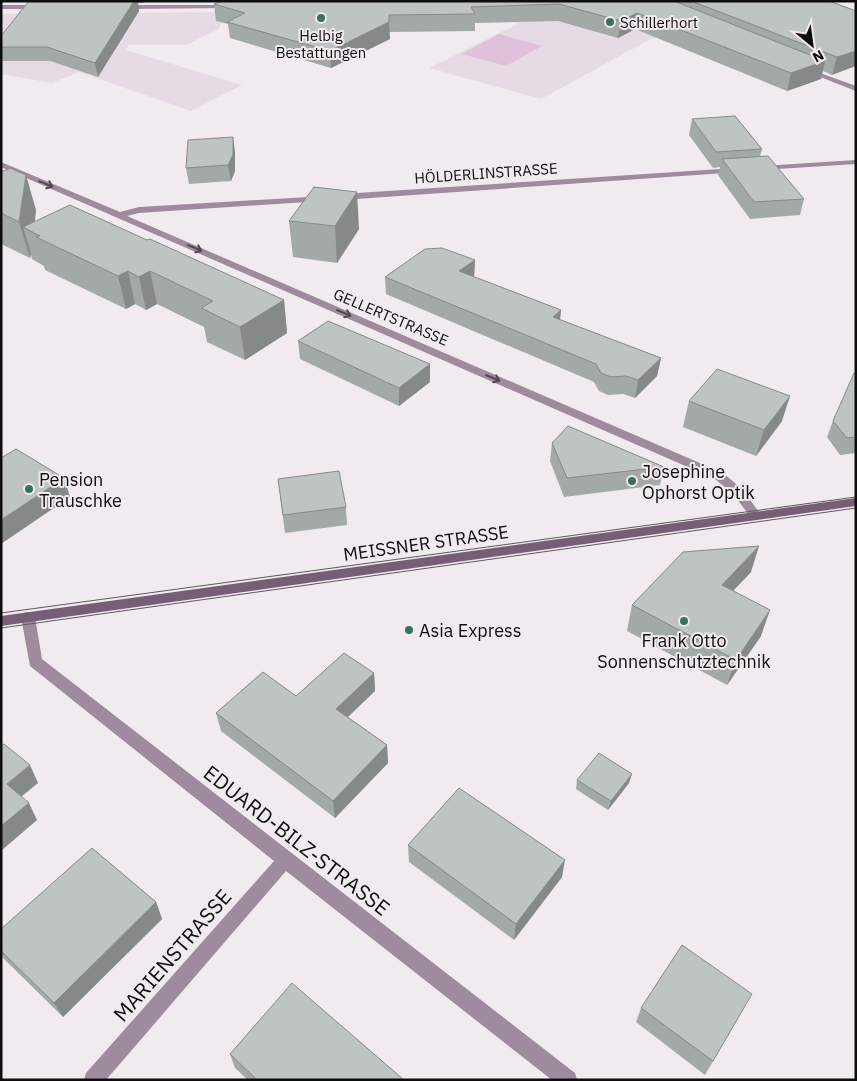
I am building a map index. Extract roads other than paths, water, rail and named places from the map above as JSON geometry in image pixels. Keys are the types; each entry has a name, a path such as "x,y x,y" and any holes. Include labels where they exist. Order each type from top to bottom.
{"main road":[{"name":"MEISSNER STRASSE","path":"1,620 856,502"}],"street":[{"path":"1,7 44,7"},
{"path":"112,7 235,7"},
{"path":"800,67 856,89"},
{"path":"756,169 856,162"},
{"name":"GELLERTSTRASSE","path":"1,164 719,476 738,492 756,516"},
{"name":"HÖLDERLINSTRASSE","path":"120,215 149,210 746,170"},
{"name":"EDUARD-BILZ-STRASSE","path":"28,617 35,662 285,860 568,1080"},
{"name":"MARIENSTRASSE","path":"93,1080 285,860"}],"tram line":[{"path":"1,613 856,497"},
{"path":"1,628 856,508"}],"place":[{"name":"Helbig Bestattungen","path":"321,18"},
{"name":"Schillerhort","path":"610,22"},
{"name":"Josephine Ophorst Optik","path":"632,481"},
{"name":"Pension Trauschke","path":"29,489"},
{"name":"Frank Otto Sonnenschutztechnik","path":"684,621"},
{"name":"Asia Express","path":"409,630"}]}
